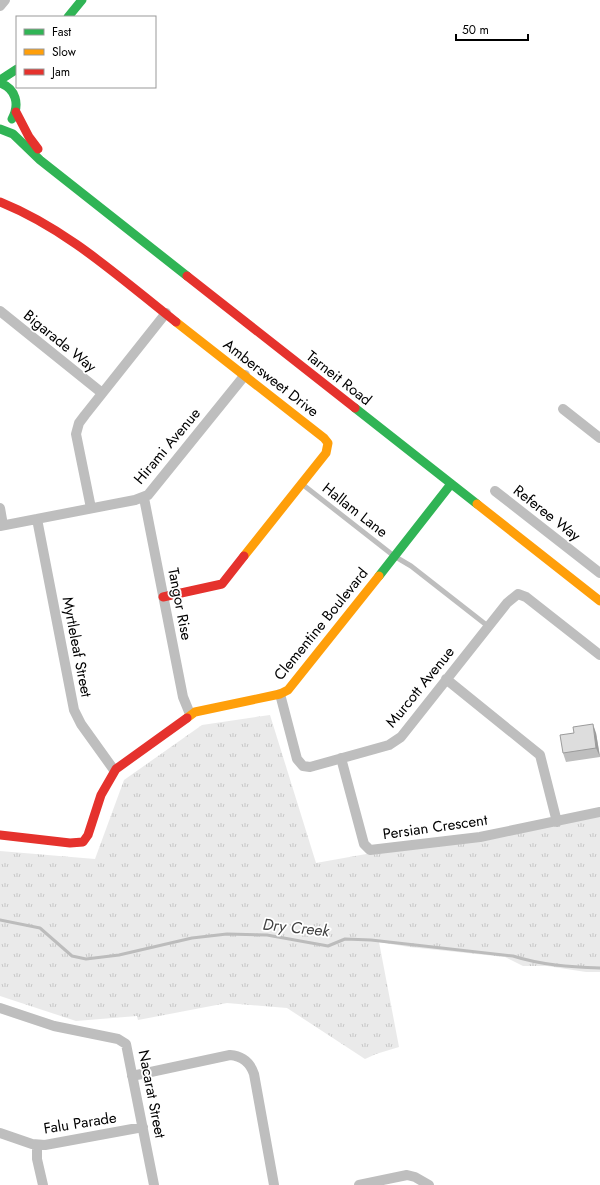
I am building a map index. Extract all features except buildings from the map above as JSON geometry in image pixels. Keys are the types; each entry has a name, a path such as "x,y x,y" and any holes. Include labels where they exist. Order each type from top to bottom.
{"street":[{"path":"0,6 5,0"},
{"path":"69,16 82,0"},
{"path":"0,82 16,70"},
{"name":"Tarneit Road","path":"0,82 14,92 17,109 29,137 61,177"},
{"path":"0,127 8,123 17,109 22,88"},
{"name":"Tarneit Road","path":"0,127 13,134 40,160 61,177 600,601"},
{"name":"Ambersweet Drive","path":"0,202 27,213 79,245 327,441 328,446 326,453 222,584 214,587 163,597"},
{"name":"Bigarade Way","path":"0,311 102,393"},
{"name":"Bigarade Way","path":"91,508 76,434 77,428 102,393 166,313"},
{"name":"Hirami Avenue","path":"2,526 144,498 159,483 245,375"},
{"path":"563,408 600,438"},
{"name":"Clementine Boulevard","path":"0,835 70,843 83,842 88,835 105,786 114,770 190,714 280,694 288,690 451,484"},
{"name":"Referee Way","path":"494,491 600,573"},
{"name":"Tangor Rise","path":"144,498 183,697 190,714"},
{"path":"0,508 2,526"},
{"name":"Myrtleleaf Street","path":"37,518 74,710 81,724 114,770"},
{"name":"Murcott Avenue","path":"280,694 299,763 306,767 310,767 389,745 401,737 510,599 518,594 526,596 600,654"},
{"path":"446,680 540,755 557,822"},
{"name":"Persian Crescent","path":"341,758 364,844 370,850 480,837 600,812"},
{"name":"Nacarat Street","path":"0,1008 54,1026 121,1040 128,1047 132,1076 154,1185"},
{"path":"132,1076 230,1055 237,1056 245,1060 252,1066 254,1074 274,1185"},
{"name":"Falu Parade","path":"0,1133 37,1145 53,1144 143,1127"},
{"path":"37,1145 37,1157 43,1185"},
{"path":"359,1185 407,1175 415,1177 429,1185"}],"lane":[{"name":"Hallam Lane","path":"302,483 394,556 411,566 489,627"}],"green space":[{"path":"270,715 316,863 600,812 600,972 586,972 547,966 523,966 505,957 409,947 379,942 399,1047 365,1059 287,1008 227,1003 138,1020 137,1016 76,1021 0,996 0,851 95,859 124,780 202,725"}],"waterway":[{"name":"Dry Creek","path":"0,920 40,928 72,956 86,959 119,955 192,938 227,934 267,935 328,946 345,939 371,940 513,956 534,962 556,965 600,968"}],"traffic: fast":[{"path":"69,16 82,0"},
{"path":"0,80 16,70"},
{"path":"0,83 10,89 15,98 16,108 12,119"},
{"path":"0,129 13,134 40,160 187,276"},
{"path":"355,408 477,504"},
{"path":"379,576 451,484"}],"traffic: slow":[{"path":"176,322 324,438 328,443 326,453 244,556"},
{"path":"477,504 600,601"},
{"path":"187,718 195,712 280,694 288,690 379,576"}],"traffic: jam":[{"path":"16,112 29,137 38,149"},
{"path":"0,202 25,213 70,240 176,322"},
{"path":"187,276 355,408"},
{"path":"163,597 222,584 244,556"},
{"path":"0,835 70,843 83,842 88,835 101,795 116,769 187,718"}]}
